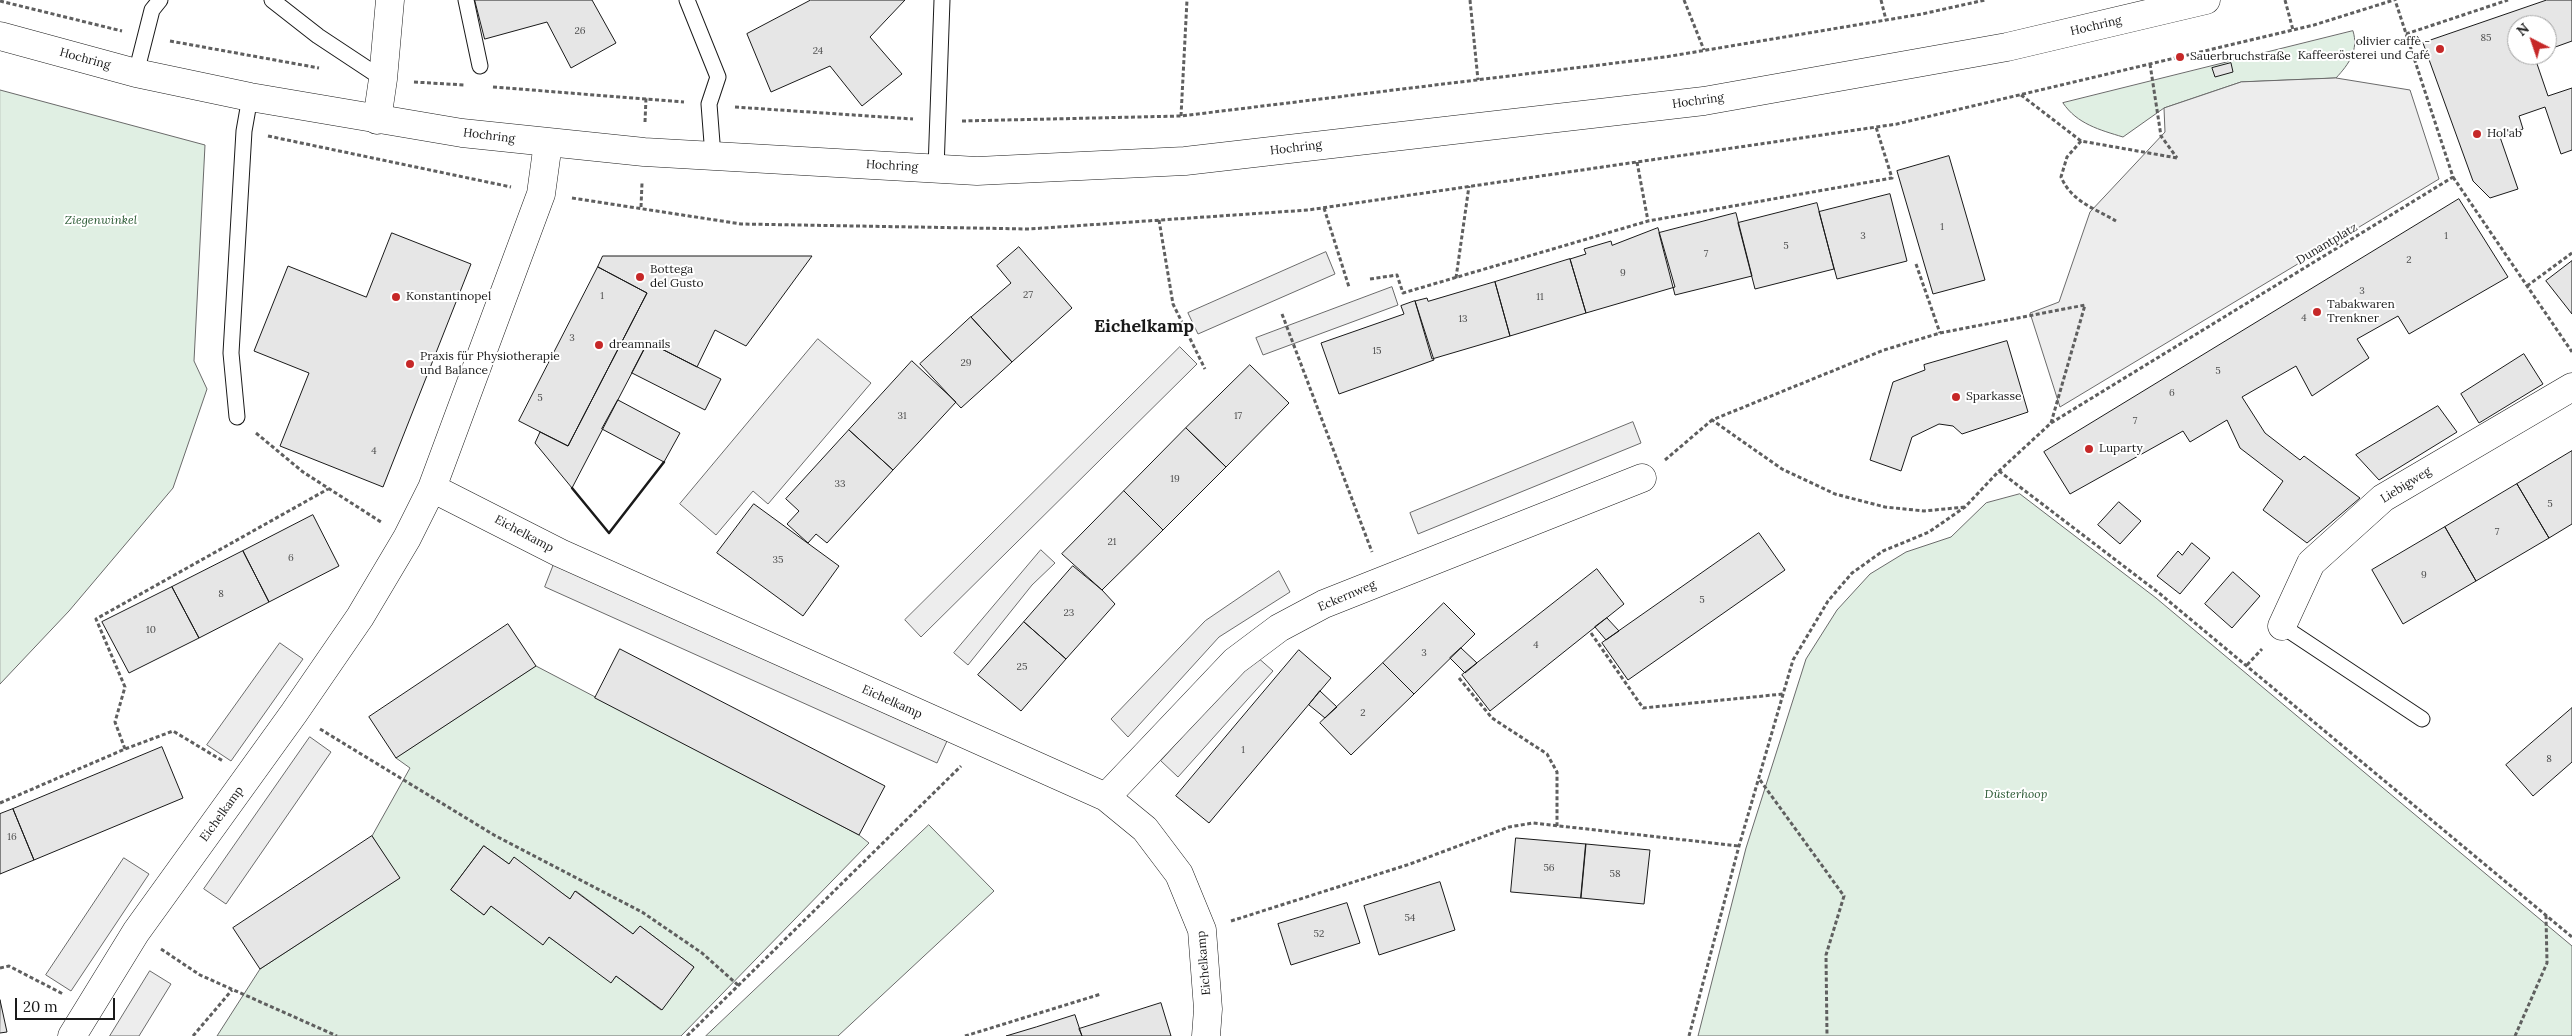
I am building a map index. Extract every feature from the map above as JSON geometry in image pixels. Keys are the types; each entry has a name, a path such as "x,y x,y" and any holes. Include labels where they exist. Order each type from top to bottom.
{"street":[{"path":"377,120 383,80 390,0"},
{"name":"Hochring","path":"0,36 136,73 250,97 377,120 548,143 712,156 977,171 1185,161 1704,101 2007,47 2206,0"},
{"name":"Eichelkamp","path":"72,1036 136,932 249,777 360,617 407,538 432,488 541,194 548,143"},
{"name":"Liebigweg","path":"2282,626 2311,563 2382,498 2572,387"},
{"name":"Eckernweg","path":"1106,797 1235,661 1279,628 1324,604 1642,478"},
{"name":"Eichelkamp","path":"432,488 560,553 1106,797 1146,829 1179,874 1202,930 1208,1009 1206,1036"}],"lane":[{"path":"136,73 152,10 160,0"},
{"path":"272,0 318,36 383,80"},
{"path":"466,0 480,66"},
{"path":"687,0 718,76 709,104 712,156"},
{"path":"936,169 942,0"},
{"path":"237,417 231,353 244,131 250,97"},
{"path":"2282,626 2422,719"}],"path":[{"path":"1181,116 1187,0"},
{"path":"1470,0 1478,80"},
{"path":"1684,0 1704,50"},
{"path":"1881,0 1886,20"},
{"path":"490,87 938,120 1181,116 1704,50 1886,20 1985,0"},
{"path":"2285,0 2294,30"},
{"path":"2395,0 2453,177 2572,352"},
{"path":"2406,34 2508,0"},
{"path":"0,1 144,36 326,69"},
{"path":"2021,94 2081,141 2177,158 2161,136 2150,64"},
{"path":"383,80 471,86"},
{"path":"1370,279 1396,275 1403,293 1648,221 1892,178 1876,127"},
{"path":"2081,141 2067,157 2061,177 2067,190 2079,202 2116,221"},
{"path":"1636,162 1648,221"},
{"name":"Dunantplatz","path":"1689,1036 1739,846 1760,780 1793,660 1828,601 1852,573 1883,551 1929,532 1965,507 1998,471 2051,423 2453,177"},
{"path":"1456,278 1469,186"},
{"path":"1324,208 1349,287"},
{"path":"1159,220 1173,304 1205,369"},
{"path":"2527,286 2572,253"},
{"path":"1916,264 1940,333"},
{"path":"1642,478 1712,420 1884,350 1940,333 2085,305 2051,423"},
{"path":"1282,314 1383,581"},
{"path":"237,417 302,472 407,538"},
{"path":"1712,420 1782,469 1835,494 1885,507 1924,511 1965,507"},
{"path":"1998,471 2160,593 2572,937"},
{"path":"124,749 115,722 125,687 96,619 328,489"},
{"path":"1591,633 1643,708 1783,694"},
{"path":"1459,678 1492,718 1547,754 1557,772 1558,826"},
{"path":"294,713 494,835 642,912 702,953 739,986"},
{"path":"0,803 124,749 172,731 249,777"},
{"path":"687,1036 985,742"},
{"path":"1760,780 1844,896 1826,955 1827,1036"},
{"path":"1202,930 1410,864 1509,827 1533,823 1739,846"},
{"path":"2515,1036 2547,963 2546,915"},
{"path":"136,932 200,975 337,1036"},
{"path":"0,968 9,966 90,1008"},
{"path":"193,1036 232,990"},
{"path":"965,1036 1101,994"}],"green space":[{"path":"2353,31 2355,38 2354,51 2336,78 2241,82 2164,108 2123,137 2098,129 2082,121 2063,103"},
{"name":"Ziegenwinkel","path":"0,90 205,145 194,361 207,389 173,488 69,611 0,684"},
{"name":"Düsterhoop","path":"2020,494 2156,598 2572,946 2572,1036 1698,1036 1746,848 1806,659 1837,610 1870,574 1906,552 1951,537 1986,503"},
{"path":"536,666 859,835 869,843 681,1036 217,1036 260,969 399,878 372,836 410,768 396,758","holes":["484,846 509,864 514,858 570,899 576,891 633,934 640,926 694,967 661,1010 616,976 611,982 549,937 543,944 491,906 484,915 451,890"]},
{"path":"929,825 994,891 838,1036 706,1036"}],"shaded area":[{"path":"2336,78 2410,90 2439,179 2060,407 2030,313 2059,302 2090,212 2165,132 2164,108 2241,82"},
{"path":"1326,252 1335,274 1198,334 1188,313"},
{"path":"1392,287 1398,305 1263,355 1256,338"},
{"path":"818,339 871,383 768,504 753,491 716,535 680,504"},
{"path":"1180,347 1197,364 921,637 905,620"},
{"path":"1633,422 1641,443 1418,534 1410,513"},
{"path":"1041,550 1055,563 1032,585 968,665 954,653"},
{"path":"554,564 947,741 937,763 545,587"},
{"path":"1279,571 1290,592 1219,637 1128,737 1111,719 1205,621"},
{"path":"280,643 303,659 231,761 207,745"},
{"path":"1256,656 1273,671 1178,777 1161,761"},
{"path":"310,737 331,752 226,904 204,889"},
{"path":"124,858 149,874 71,991 46,975"},
{"path":"150,971 171,984 139,1036 110,1036"}],"building":[{"path":"475,0 592,0 616,43 571,68 547,22 485,39"},
{"path":"811,0 905,0 870,37 902,74 862,106 830,66 771,92 747,34"},
{"path":"2547,0 2572,0 2572,41 2557,46 2557,15 2507,15 2507,65 2537,65 2548,96 2572,88 2572,150 2561,154 2545,107 2519,116 2523,129 2500,137 2518,189 2490,198 2473,181 2423,43"},
{"path":"2231,63 2233,72 2215,77 2212,68"},
{"path":"1949,156 1985,280 1933,294 1897,171"},
{"path":"1890,194 1907,261 1837,279 1819,212"},
{"path":"2459,199 2508,277 2409,334 2398,316 2357,339 2369,358 2312,396 2296,366 2242,397 2265,433 2300,460 2304,456 2360,498 2307,543 2263,510 2283,481 2240,448 2227,420 2190,442 2183,431 2070,494 2044,452"},
{"path":"1817,203 1834,269 1755,289 1738,223"},
{"path":"1736,213 1752,276 1675,295 1659,233"},
{"path":"1658,228 1675,287 1586,313 1570,259 1586,254 1584,249 1611,241 1612,245"},
{"path":"392,233 471,264 383,487 280,446 309,373 254,351 288,266 366,297"},
{"path":"1019,247 1072,308 1012,362 971,317 1011,283 997,266"},
{"path":"603,256 812,256 746,346 715,330 697,367 648,342 572,488 535,443 540,432 568,446 647,293 598,267"},
{"path":"1570,259 1586,313 1510,336 1495,282"},
{"path":"2572,261 2572,314 2546,281"},
{"path":"598,267 647,293 568,446 519,421"},
{"path":"1495,282 1510,336 1432,359 1415,301 1427,298 1428,301"},
{"path":"1415,301 1434,360 1339,394 1321,343 1404,314 1401,306"},
{"path":"971,317 1012,362 961,408 920,364"},
{"name":"Sparkasse","path":"2007,341 2028,412 1962,434 1953,426 1939,424 1912,437 1901,471 1870,460 1893,382 1925,370 1924,365"},
{"path":"648,342 721,379 705,410 632,373"},
{"path":"2524,354 2543,384 2479,423 2461,394"},
{"path":"912,361 956,402 893,470 849,430"},
{"path":"1250,365 1289,403 1226,467 1186,428"},
{"path":"618,400 680,433 664,462 602,429"},
{"path":"2438,406 2457,432 2379,480 2356,455"},
{"path":"1186,428 1226,467 1163,530 1124,491"},
{"path":"849,430 893,470 827,543 816,534 808,543 787,524 799,511 786,499"},
{"path":"2572,451 2572,524 2549,538 2517,484"},
{"path":"2517,484 2549,538 2476,581 2445,527"},
{"path":"1124,491 1163,530 1102,590 1062,554"},
{"path":"2119,502 2141,521 2120,544 2098,525"},
{"path":"754,504 839,566 803,616 717,553"},
{"path":"313,515 339,566 269,602 243,551"},
{"path":"2445,527 2476,581 2403,624 2372,570"},
{"path":"1759,533 1785,570 1628,680 1602,643"},
{"path":"2192,543 2210,558 2180,594 2157,576 2178,551 2182,555"},
{"path":"243,551 269,602 199,638 172,587"},
{"path":"1073,566 1102,590 1115,604 1066,659 1024,622"},
{"path":"1597,569 1624,604 1490,711 1462,675"},
{"path":"2233,572 2260,596 2232,628 2205,604"},
{"path":"172,587 199,638 129,673 102,622"},
{"path":"1444,603 1475,634 1414,694 1383,663"},
{"path":"1607,618 1619,631 1606,640 1595,627"},
{"path":"1024,622 1066,659 1021,711 978,675"},
{"path":"508,624 536,666 396,758 369,717"},
{"path":"1461,648 1477,663 1465,673 1450,658"},
{"path":"620,649 885,786 859,835 595,698"},
{"path":"1299,650 1331,678 1209,823 1176,796"},
{"path":"1383,663 1414,694 1351,755 1320,723"},
{"path":"1320,691 1337,707 1325,718 1309,705"},
{"path":"2572,708 2572,762 2533,796 2506,765"},
{"path":"162,747 183,798 34,860 13,809"},
{"path":"13,809 34,860 0,874 0,814"},
{"path":"372,836 400,878 260,969 233,928"},
{"path":"1516,838 1586,844 1581,898 1511,892"},
{"path":"1586,844 1650,850 1644,904 1581,898"},
{"path":"484,846 509,864 514,857 570,899 575,891 633,934 640,926 694,967 662,1010 616,976 611,983 549,937 543,945 491,906 484,915 451,890"},
{"path":"1440,882 1455,930 1379,955 1364,906"},
{"path":"1347,903 1360,943 1291,965 1278,924"},
{"path":"0,1000 7,1032 0,1033"},
{"path":"1161,1003 1171,1036 1082,1036 1079,1029"},
{"path":"1075,1015 1082,1036 1006,1036 1036,1027"}],"wall":[{"path":"572,488 609,533 664,462"}],"place":[{"name":"olivier caffè - Kaffeerösterei und Café","path":"2440,49"},
{"name":"Sauerbruchstraße","path":"2180,57"},
{"name":"Hol'ab","path":"2477,134"},
{"name":"Bottega del Gusto","path":"640,277"},
{"name":"Konstantinopel","path":"396,297"},
{"name":"Tabakwaren Trenkner","path":"2317,312"},
{"name":"dreamnails","path":"599,345"},
{"name":"Praxis für Physiotherapie und Balance","path":"410,364"},
{"name":"Sparkasse","path":"1956,397"},
{"name":"Luparty","path":"2089,449"}],"district":[{"name":"Eichelkamp","path":"1144,327"}]}
